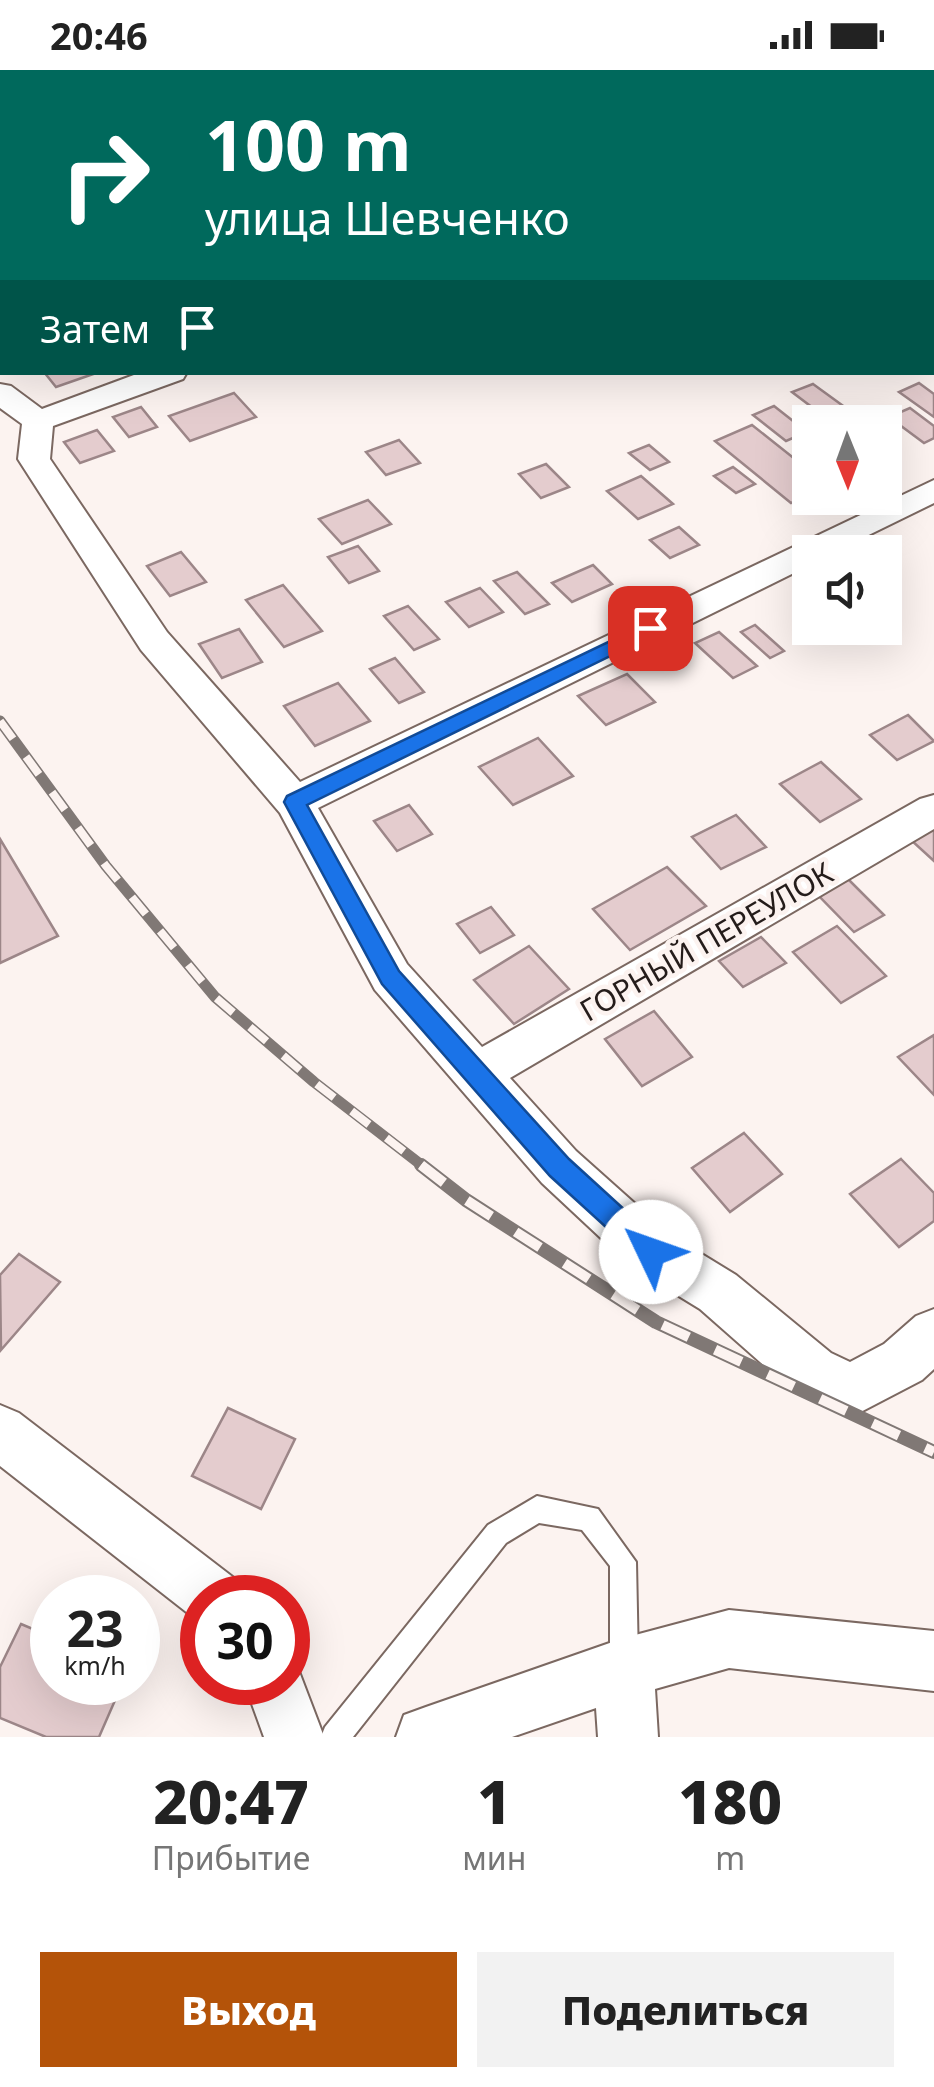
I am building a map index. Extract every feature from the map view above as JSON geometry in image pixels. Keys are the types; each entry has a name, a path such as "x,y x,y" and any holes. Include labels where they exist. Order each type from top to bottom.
{"street":[{"path":"38,421 164,375"},
{"path":"0,393 38,421"},
{"path":"38,421 34,459 154,641 294,802 391,978 560,1168 651,1252 718,1292 812,1372 851,1390 903,1362 934,1334"},
{"path":"294,802 934,490"},
{"name":"ГОРНЫЙ ПЕРЕУЛОК","path":"478,1073 934,810"},
{"path":"0,1432 184,1575"},
{"path":"426,1737 624,1668 730,1639 934,1661"},
{"path":"624,1668 628,1737"},
{"path":"282,1705 294,1737"}],"lane":[{"path":"335,1737 497,1534 537,1510 590,1518 623,1562 624,1668"}],"building":[{"path":"46,375 90,375 56,387"},
{"path":"919,383 934,394 934,417 899,392"},
{"path":"813,384 842,405 809,405 792,392"},
{"path":"234,393 256,417 190,441 169,416"},
{"path":"774,406 792,420 792,438 786,441 753,415"},
{"path":"141,407 157,427 129,437 113,417"},
{"path":"910,408 934,426 934,438 924,443 902,427 902,411"},
{"path":"752,425 792,457 792,503 791,503 715,441"},
{"path":"97,430 114,451 80,463 64,442"},
{"path":"399,440 420,463 386,475 366,452"},
{"path":"649,445 669,462 650,470 629,453"},
{"path":"546,464 569,487 541,498 519,474"},
{"path":"733,467 755,484 736,493 714,476"},
{"path":"641,476 673,504 638,519 607,491"},
{"path":"368,500 391,524 342,544 319,519"},
{"path":"679,527 699,545 670,558 650,540"},
{"path":"358,546 379,571 349,583 328,557"},
{"path":"181,552 206,582 170,596 147,566"},
{"path":"593,565 612,584 572,602 552,583"},
{"path":"517,572 549,604 525,614 494,581"},
{"path":"283,585 322,631 284,647 246,600"},
{"path":"480,588 503,612 469,627 446,602"},
{"path":"408,606 439,639 414,650 384,616"},
{"path":"755,625 784,651 770,658 741,632"},
{"path":"239,629 262,662 222,678 199,644"},
{"path":"719,632 757,666 733,678 695,643"},
{"path":"395,658 424,692 399,703 370,669"},
{"path":"627,674 655,702 606,725 578,696"},
{"path":"338,683 370,721 315,746 284,706"},
{"path":"908,715 934,741 897,760 870,735"},
{"path":"538,738 573,776 513,805 479,767"},
{"path":"821,762 861,799 820,822 780,784"},
{"path":"409,805 432,834 397,851 374,821"},
{"path":"736,815 766,847 721,869 692,837"},
{"path":"934,827 934,861 911,840"},
{"path":"0,839 58,936 0,963"},
{"path":"667,867 706,906 630,950 593,909"},
{"path":"847,878 884,915 854,932 817,894"},
{"path":"491,907 514,935 480,953 457,924"},
{"path":"837,926 886,976 841,1003 793,952"},
{"path":"761,937 786,963 743,987 719,961"},
{"path":"529,946 569,989 514,1024 474,980"},
{"path":"654,1011 692,1057 642,1086 605,1039"},
{"path":"934,1035 934,1095 898,1057"},
{"path":"744,1133 782,1174 730,1212 692,1168"},
{"path":"901,1159 934,1193 934,1221 899,1247 850,1194"},
{"path":"19,1254 60,1282 1,1350 0,1275"},
{"path":"228,1408 295,1439 261,1509 192,1476"},
{"path":"21,1624 30,1628 30,1705 113,1705 99,1737 46,1737 0,1718 0,1667"}],"railway":[{"path":"0,721 106,866 215,997 314,1082 424,1167"},
{"path":"421,1165 466,1200 656,1322 934,1452"}],"route":[{"path":"650,628 294,802 391,978 560,1168 651,1252"}]}
